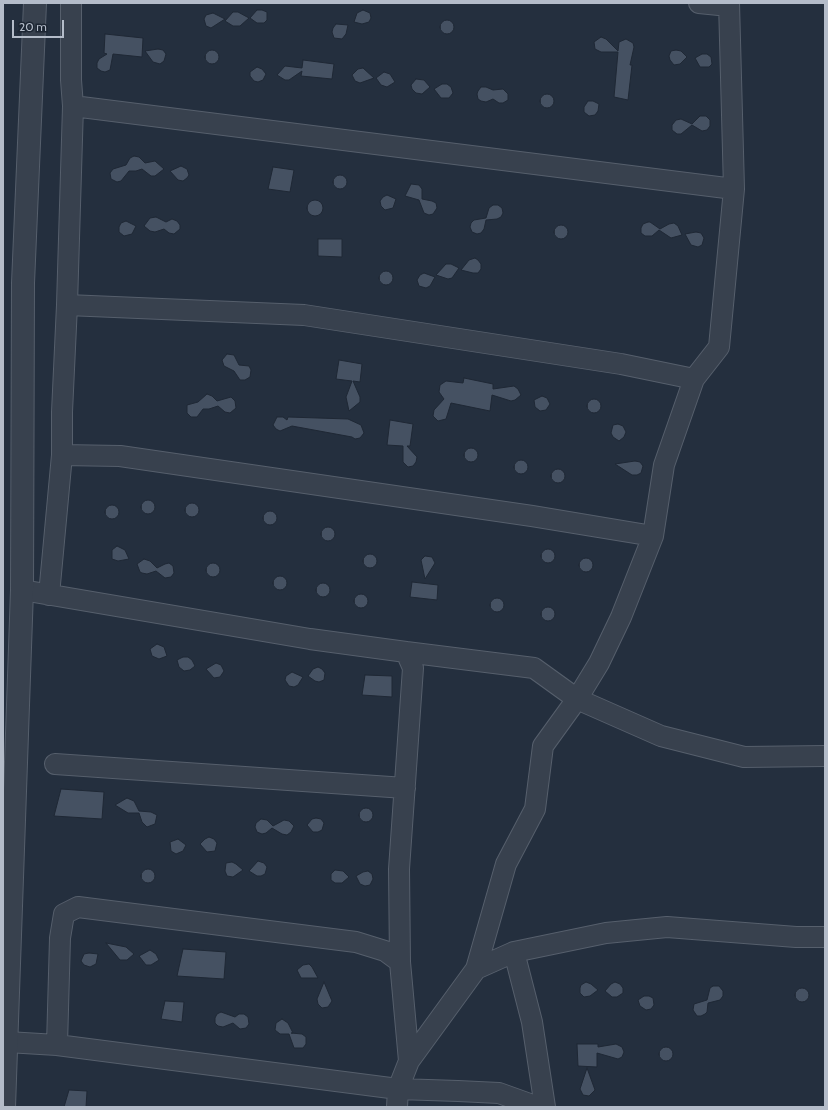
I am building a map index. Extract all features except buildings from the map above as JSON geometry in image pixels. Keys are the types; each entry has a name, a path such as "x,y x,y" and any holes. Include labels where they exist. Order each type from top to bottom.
{"street":[{"path":"4,1107 7,1042 9,812 22,590 24,283 35,3"},
{"path":"49,595 62,455 62,412 73,106 71,80 71,3"},
{"path":"397,1098 409,1061 476,969 506,864 535,809 543,746 600,663 621,617 653,536 664,465 694,379 719,347 734,189 729,5 699,3"},
{"path":"73,106 734,189"},
{"path":"67,305 304,316 621,364 694,379"},
{"path":"62,455 120,456 532,516 653,536"},
{"path":"22,590 310,639 534,668 577,698 661,736 744,757 825,756"},
{"path":"406,652 413,668 399,869 400,962 409,1061"},
{"path":"54,764 405,788"},
{"path":"57,1045 60,938 64,914 78,907 356,942 385,951 400,962"},
{"path":"476,969 514,952 606,933 667,927 796,937 825,937"},
{"path":"514,952 532,1022 545,1107"},
{"path":"7,1042 57,1045 397,1098 458,1091 499,1093 538,1107"}]}
